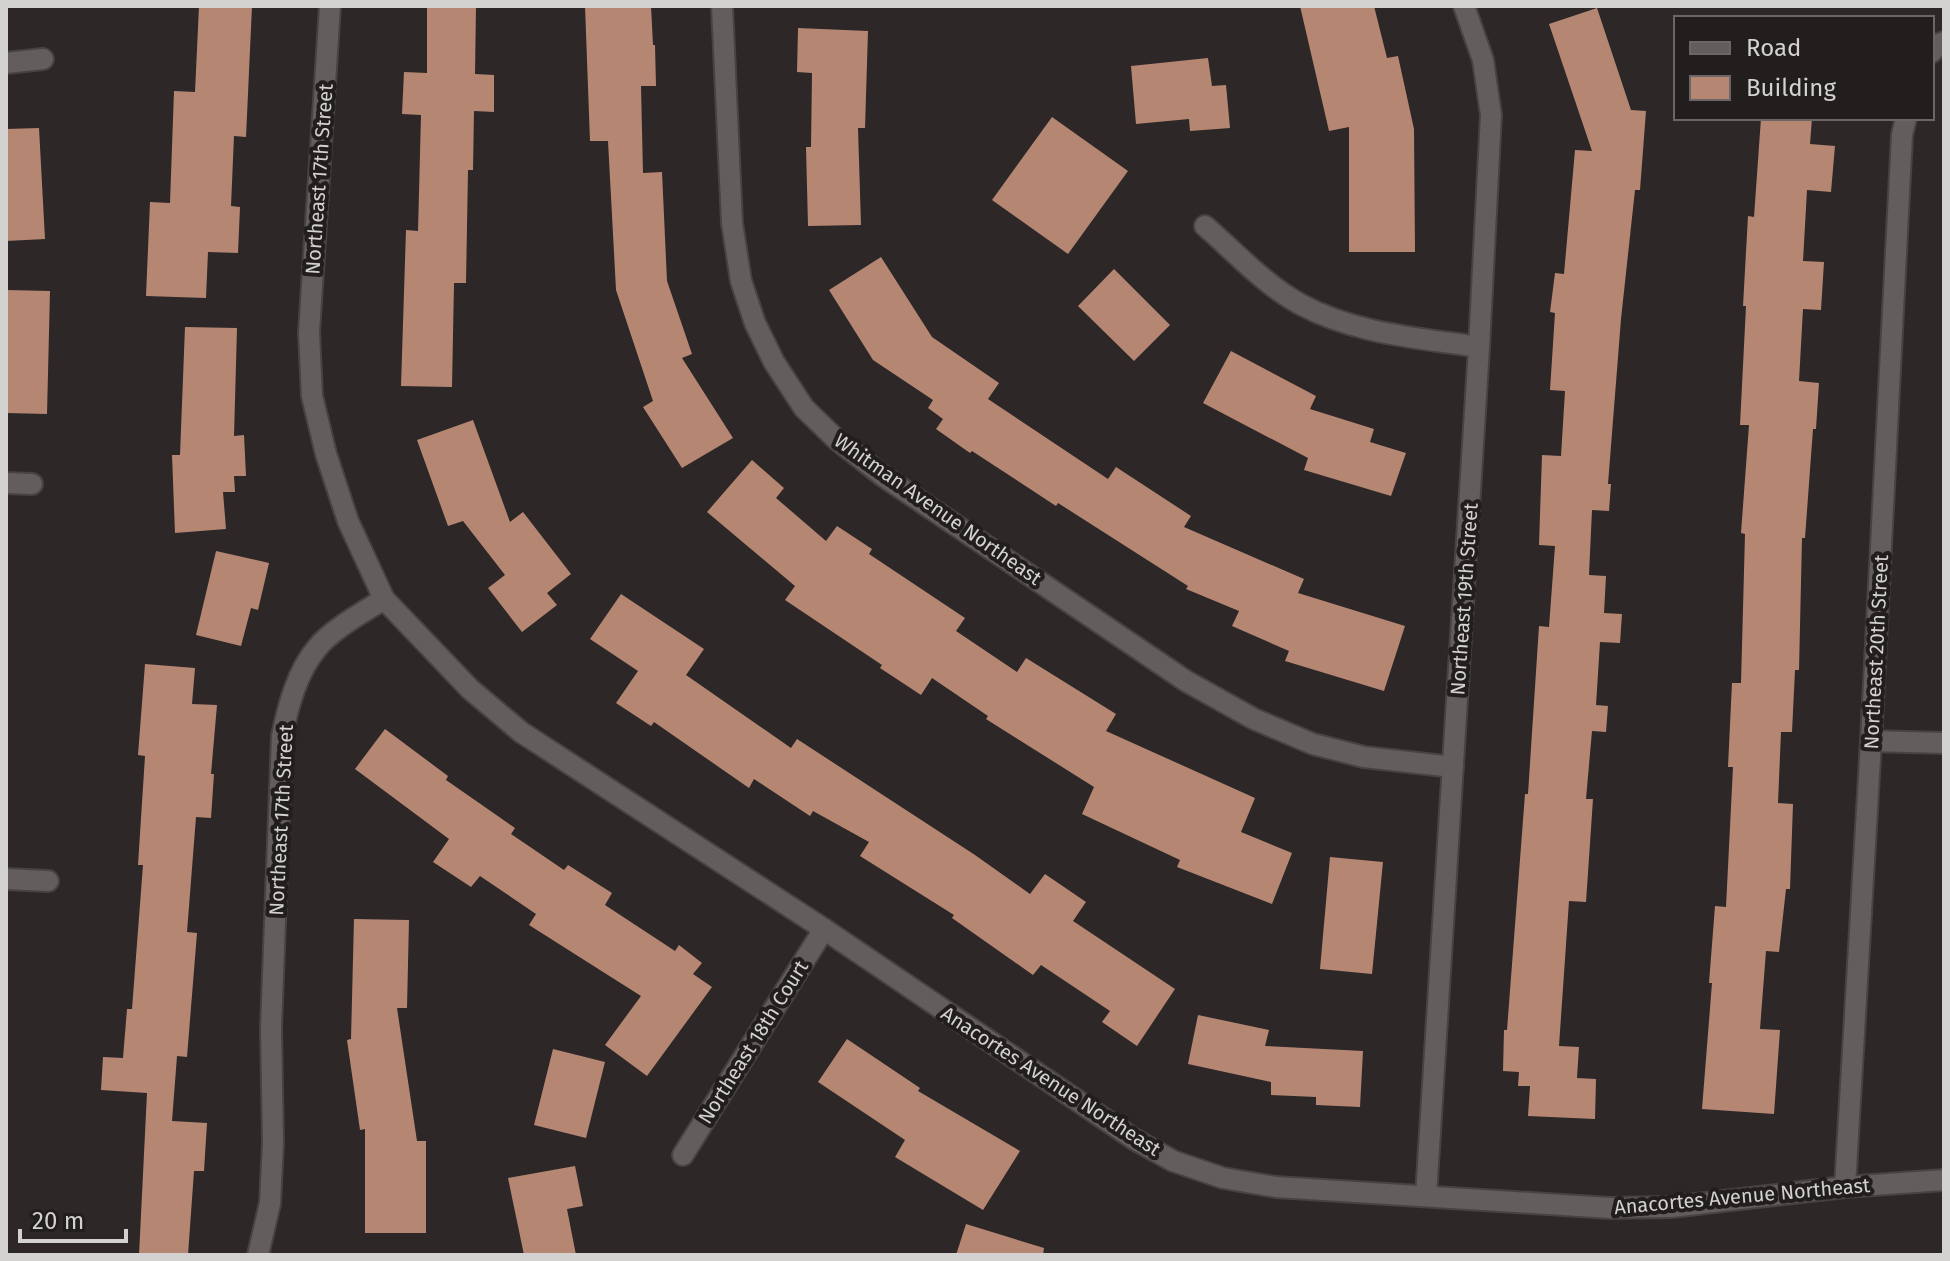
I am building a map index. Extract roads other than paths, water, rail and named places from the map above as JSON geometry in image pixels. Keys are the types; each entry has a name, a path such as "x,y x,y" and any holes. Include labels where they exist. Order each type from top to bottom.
{"street":[{"name":"Northeast 17th Street","path":"258,1255 270,1203 273,1143 271,1028 282,736 300,676 317,647 346,623 384,599 348,521 326,454 312,396 309,333 330,6"},
{"name":"Whitman Avenue Northeast","path":"722,6 732,223 741,281 755,323 774,362 804,408 836,439 883,476 1186,681 1241,712 1313,744 1338,751 1453,767"},
{"name":"Northeast 19th Street","path":"1426,1196 1491,115 1483,60 1464,6"},
{"path":"6,63 43,59"},
{"name":"Northeast 20th Street","path":"1845,1187 1902,135 1906,120"},
{"path":"1205,226 1269,283 1300,304 1387,334 1479,347"},
{"path":"6,483 32,484"},
{"name":"Anacortes Avenue Northeast","path":"384,599 470,689 521,732 824,929 1134,1139 1173,1161 1223,1178 1276,1187 1610,1208 1671,1207 1845,1187 1944,1180"},
{"path":"1871,741 1944,743"},
{"path":"6,879 48,881"},
{"name":"Northeast 18th Court","path":"683,1155 824,929"}]}
